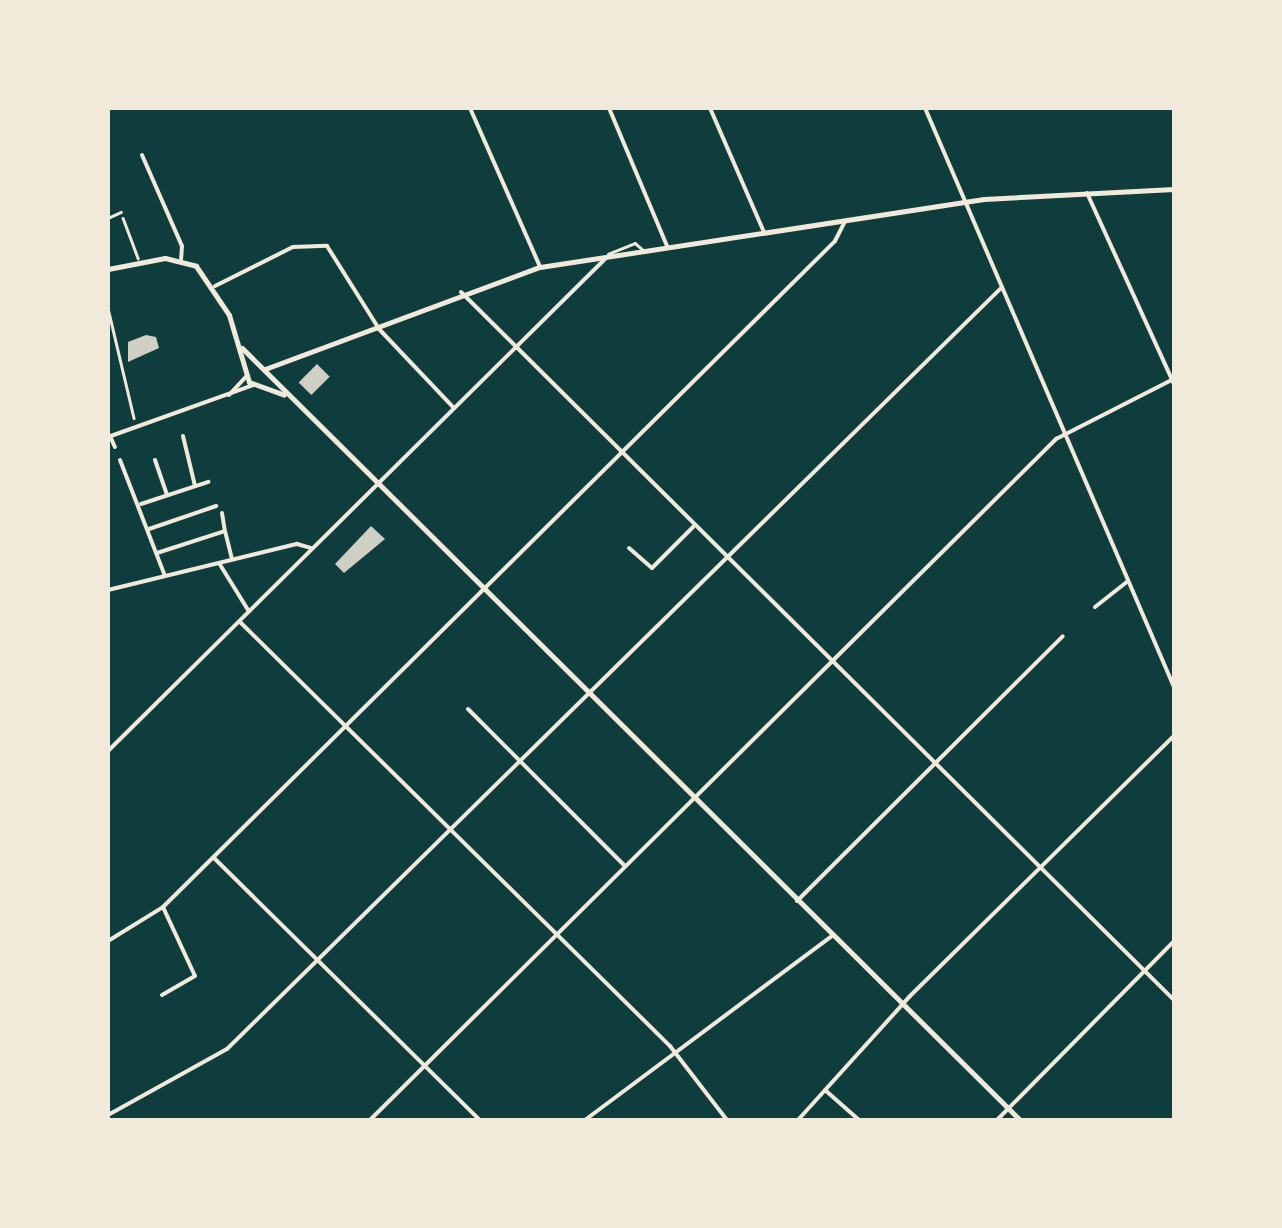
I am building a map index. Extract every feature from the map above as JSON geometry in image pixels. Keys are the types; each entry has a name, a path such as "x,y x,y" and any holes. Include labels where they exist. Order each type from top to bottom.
{"main road":[{"path":"262,385 266,372 376,324 540,267 964,202 1174,189"},
{"path":"108,269 181,259 196,266 215,286 253,385 284,395"},
{"path":"242,348 376,487 1020,1120"},
{"path":"247,374 258,366"}],"street":[{"path":"470,108 540,267"},
{"path":"609,108 667,247"},
{"path":"710,108 764,232"},
{"path":"925,108 1174,687"},
{"path":"142,155 183,246 181,259"},
{"path":"370,1120 1063,433 1174,381 1087,193"},
{"path":"108,941 163,908 835,242 845,220"},
{"path":"215,286 288,249 323,245 337,254 376,324 455,408"},
{"path":"108,751 606,257"},
{"path":"108,1115 226,1049 1001,288"},
{"path":"461,292 619,454 1174,1000"},
{"path":"229,395 247,374"},
{"path":"115,447 109,436 253,385"},
{"path":"183,436 195,486"},
{"path":"120,460 141,504 165,576"},
{"path":"155,460 167,495"},
{"path":"141,504 208,482"},
{"path":"149,528 216,506"},
{"path":"222,513 232,560"},
{"path":"629,548 652,568 694,528"},
{"path":"157,552 225,531"},
{"path":"108,590 297,544 312,549"},
{"path":"219,563 250,612"},
{"path":"1095,607 1128,581"},
{"path":"240,622 676,1053 728,1120"},
{"path":"797,901 1063,636"},
{"path":"468,709 624,866"},
{"path":"798,1120 902,1005 1174,736"},
{"path":"214,858 480,1120"},
{"path":"162,996 194,976 163,908"},
{"path":"585,1120 834,935"},
{"path":"996,1120 1174,941"},
{"path":"824,1090 859,1120"}],"lane":[{"path":"108,218 121,212"}],"path":[{"path":"121,212 138,258"},
{"path":"108,308 134,418"}],"building":[{"path":"146,335 156,337 159,348 128,362 128,342"},
{"path":"317,364 330,377 311,395 299,382"},
{"path":"371,526 385,539 344,573 335,564"}]}
